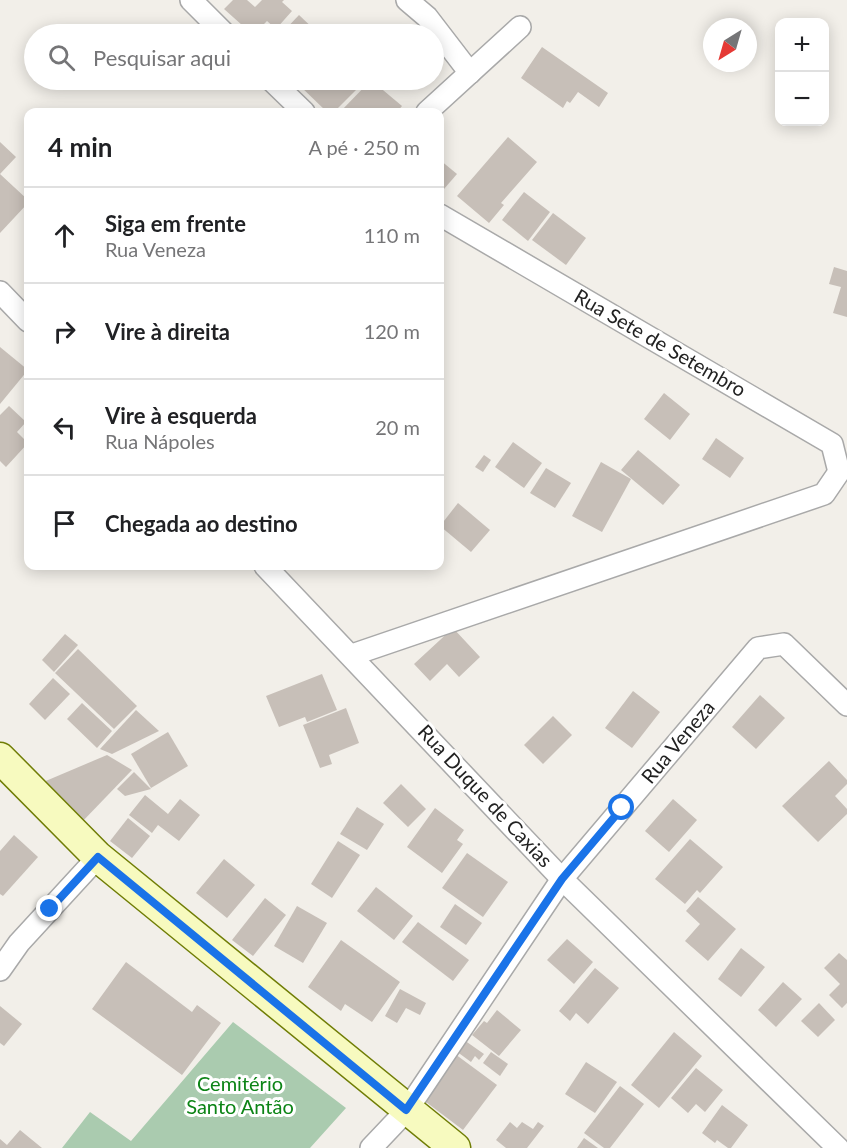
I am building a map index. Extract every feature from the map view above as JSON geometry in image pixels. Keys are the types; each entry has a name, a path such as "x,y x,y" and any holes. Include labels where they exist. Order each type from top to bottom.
{"street":[{"path":"191,0 215,24"},
{"path":"407,0 432,24"},
{"path":"431,108 520,27"},
{"path":"444,39 470,73"},
{"path":"281,90 300,108"},
{"name":"Rua Sete de Setembro","path":"352,655 824,494 839,472 832,444 444,217"},
{"path":"0,292 24,317"},
{"name":"Rua Duque de Caxias","path":"270,570 562,879 838,1148"},
{"name":"Rua Veneza","path":"371,1148 406,1110 562,879 758,648 784,644 847,705"},
{"path":"0,758 98,857 455,1148"},
{"path":"0,970 18,943 98,857"}],"green space":[{"name":"Cemitério Santo Antão","path":"233,1022 346,1108 310,1148 62,1148 90,1112 131,1141"}],"building":[{"path":"233,0 247,0 255,7 262,0 284,0 282,2 292,11 280,24 270,24 267,21 264,24 241,24 224,9"},
{"path":"299,15 308,24 290,24"},
{"path":"542,47 608,93 599,107 578,92 570,103 567,101 563,108 521,78"},
{"path":"304,90 356,90 338,108 323,108"},
{"path":"361,90 383,90 402,106 400,108 344,108"},
{"path":"508,137 537,162 501,203 504,205 489,223 457,196"},
{"path":"0,142 16,157 0,174"},
{"path":"444,163 457,174 444,189"},
{"path":"0,174 24,196 24,207 0,233"},
{"path":"524,192 550,212 528,241 502,220"},
{"path":"553,213 586,238 566,265 532,240"},
{"path":"834,267 847,271 847,317 833,313 841,287 829,284"},
{"path":"0,347 24,367 24,375 0,404"},
{"path":"664,393 690,414 670,440 644,419"},
{"path":"9,406 24,420 24,424 17,432 24,439 24,447 6,467 0,461 0,415"},
{"path":"716,438 744,458 730,478 702,459"},
{"path":"513,442 542,463 524,488 495,467"},
{"path":"638,450 680,485 663,505 621,470"},
{"path":"484,455 491,460 483,472 475,467"},
{"path":"601,462 631,479 602,532 572,516"},
{"path":"546,468 571,483 555,508 530,493"},
{"path":"458,503 490,530 471,552 444,529 444,521"},
{"path":"453,628 480,657 459,677 447,664 430,681 414,664"},
{"path":"65,634 78,645 54,672 42,660"},
{"path":"78,649 137,706 114,729 55,673"},
{"path":"322,674 337,710 307,722 305,717 279,727 266,696"},
{"path":"53,678 70,694 45,720 29,704"},
{"path":"633,691 660,712 632,748 605,728"},
{"path":"760,695 785,718 756,749 732,727"},
{"path":"82,703 112,731 97,748 67,719"},
{"path":"346,708 359,743 329,755 332,764 320,768 303,725"},
{"path":"136,710 159,731 112,754 100,749"},
{"path":"553,716 572,735 543,764 524,745"},
{"path":"168,732 188,766 151,788 131,754"},
{"path":"107,755 132,770 80,824 41,783"},
{"path":"829,761 847,780 847,784 835,796 847,809 847,814 818,842 782,806"},
{"path":"134,772 151,789 125,796 117,789"},
{"path":"401,784 426,809 408,827 383,803"},
{"path":"145,795 168,814 180,799 200,815 179,841 158,825 152,833 129,815"},
{"path":"673,799 697,820 669,852 645,831"},
{"path":"357,807 384,824 367,850 340,834"},
{"path":"435,808 464,830 457,840 463,844 442,873 407,847"},
{"path":"128,818 150,836 132,858 110,841"},
{"path":"14,835 38,857 3,896 0,894 0,851"},
{"path":"690,839 723,867 700,893 697,890 685,904 655,879"},
{"path":"338,841 360,855 332,898 311,884"},
{"path":"467,853 508,882 483,917 442,888"},
{"path":"224,859 255,885 227,918 196,893"},
{"path":"376,887 413,916 394,940 357,911"},
{"path":"698,897 736,929 708,961 685,941 700,924 686,911"},
{"path":"265,898 286,915 253,956 232,940"},
{"path":"455,904 482,923 466,945 440,927"},
{"path":"297,906 327,923 303,963 274,946"},
{"path":"418,922 469,960 453,981 402,942"},
{"path":"567,939 593,962 574,984 547,960"},
{"path":"341,940 400,982 372,1022 345,1004 341,1011 308,987"},
{"path":"741,948 765,967 741,997 718,979"},
{"path":"839,953 847,960 847,1003 842,1008 829,995 840,984 824,968"},
{"path":"126,962 192,1012 197,1005 221,1023 182,1075 92,1009"},
{"path":"595,968 619,988 588,1024 576,1013 570,1021 559,1011"},
{"path":"783,982 802,999 776,1027 758,1010"},
{"path":"400,989 426,1003 420,1015 406,1008 397,1023 385,1016"},
{"path":"819,1003 835,1020 818,1037 801,1021"},
{"path":"0,1006 22,1024 4,1046 0,1043"},
{"path":"497,1010 521,1030 499,1056 472,1035 484,1021 487,1023"},
{"path":"674,1032 702,1056 659,1108 631,1085"},
{"path":"464,1040 484,1054 479,1060 475,1056 471,1062 456,1051"},
{"path":"491,1052 508,1064 500,1076 483,1063"},
{"path":"455,1054 497,1085 463,1130 422,1099"},
{"path":"586,1062 617,1082 595,1113 565,1094"},
{"path":"696,1068 723,1090 705,1112 696,1104 688,1113 671,1098"},
{"path":"620,1086 644,1104 610,1148 604,1148 584,1133"},
{"path":"722,1105 748,1125 731,1148 717,1140 715,1143 702,1133"},
{"path":"510,1122 517,1128 522,1122 533,1129 538,1122 544,1126 527,1148 506,1148 496,1140"},
{"path":"20,1130 42,1148 0,1148 0,1139 7,1145"},
{"path":"584,1138 598,1148 577,1148"}],"route":[{"path":"50,909 98,857 406,1110 562,879 622,808"}]}
